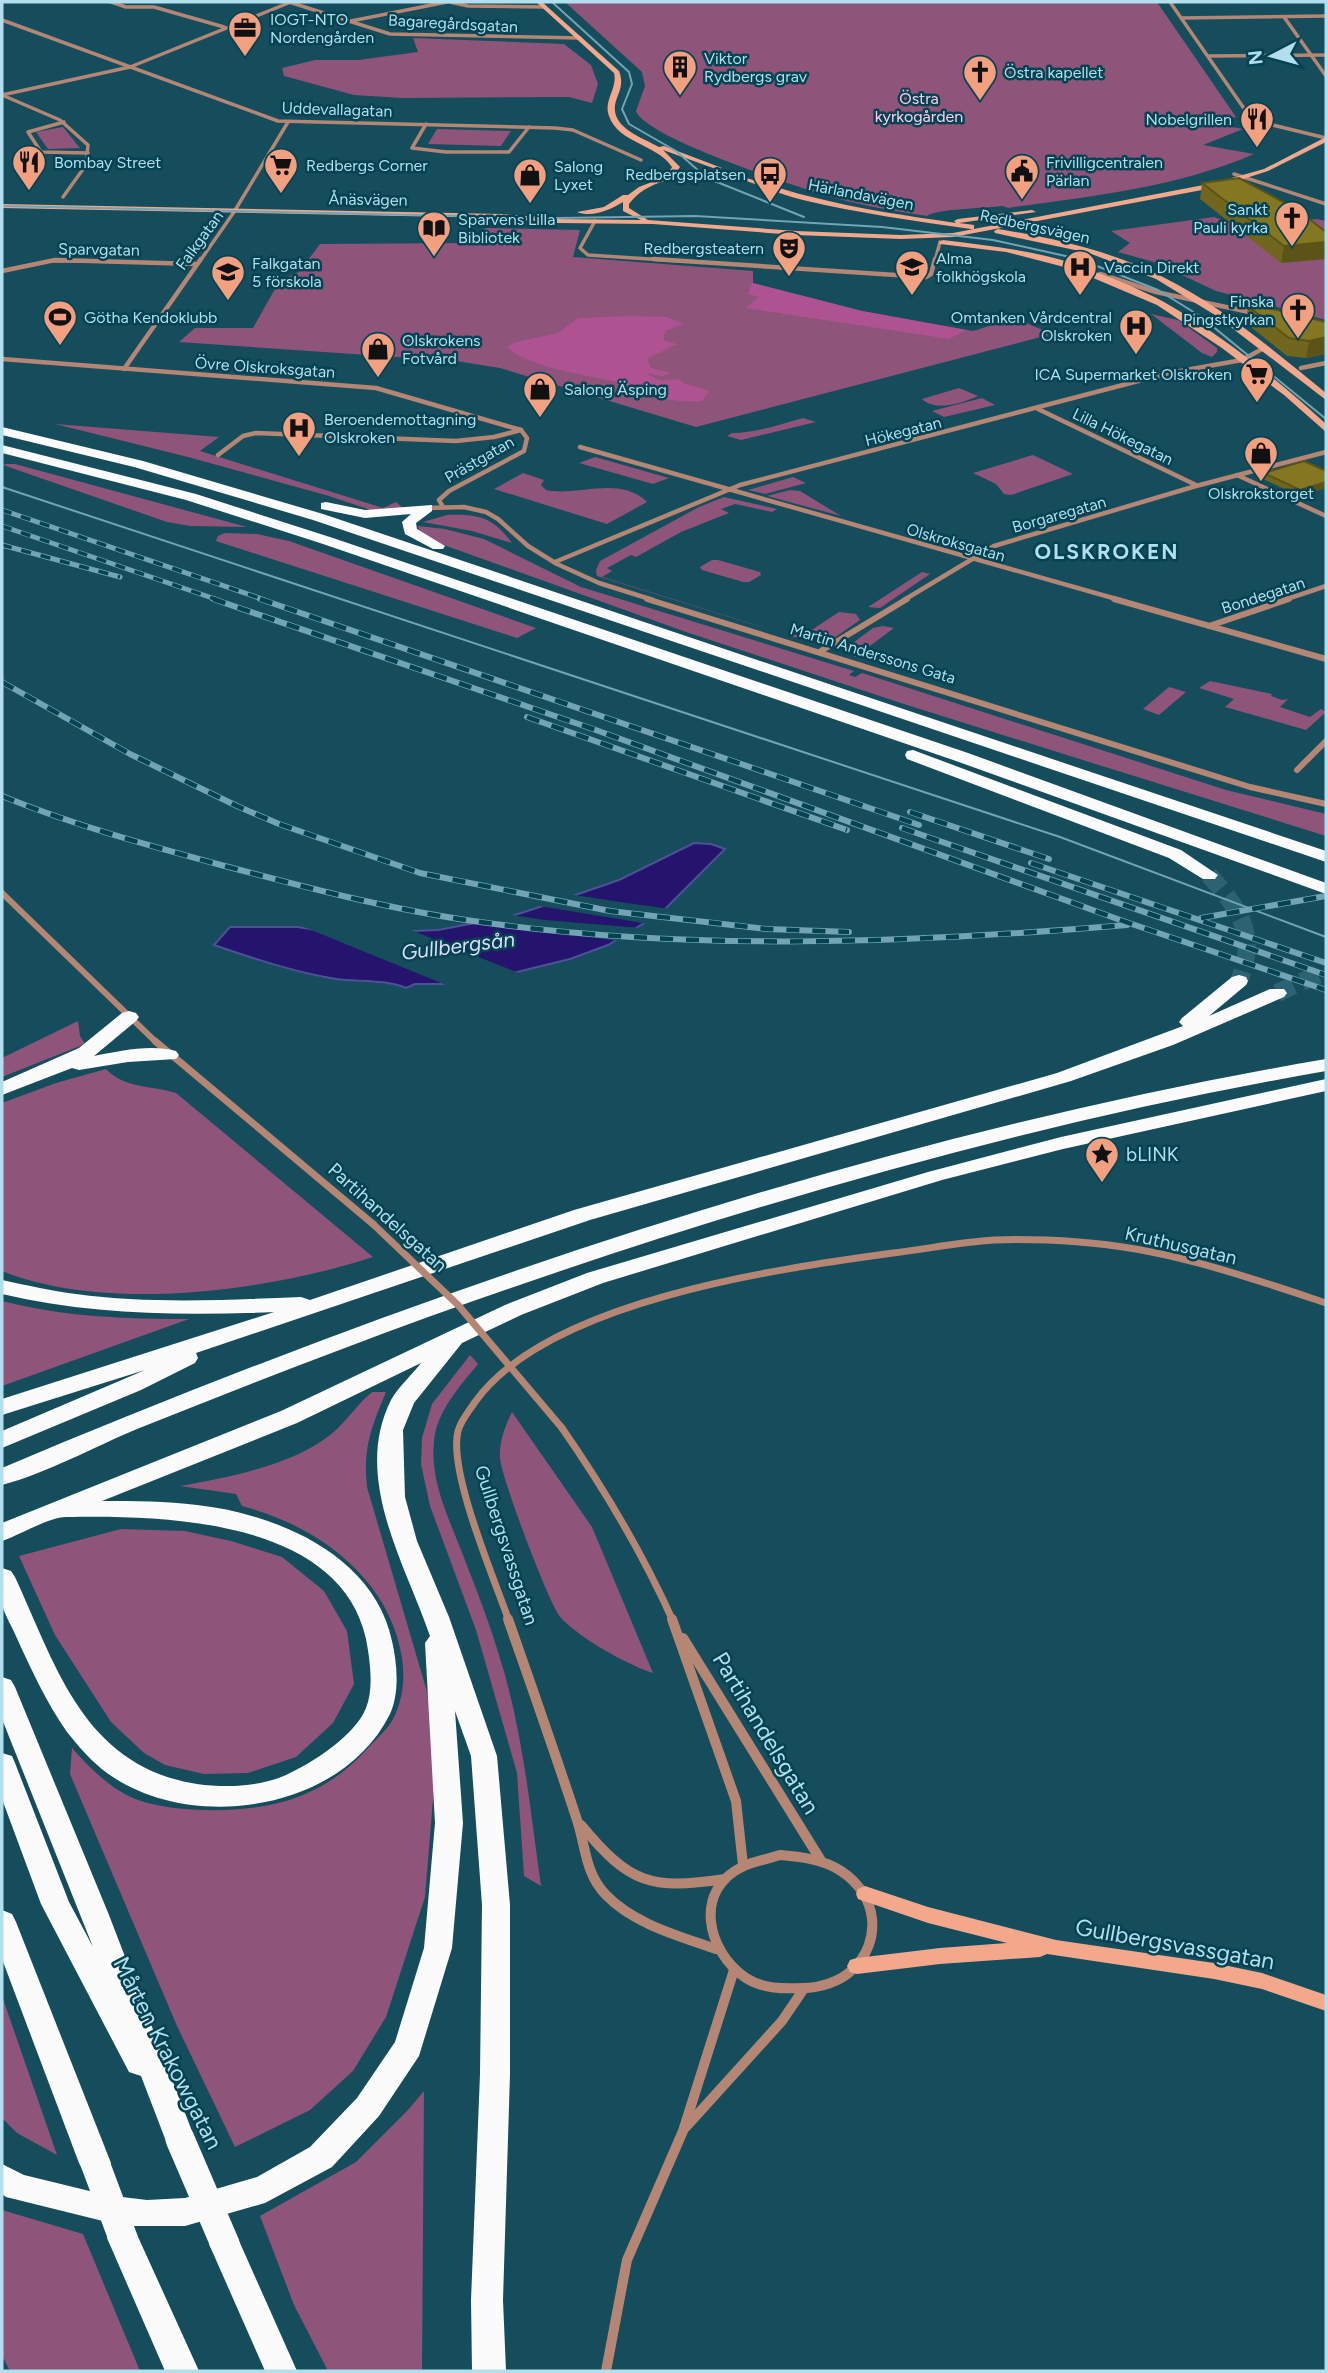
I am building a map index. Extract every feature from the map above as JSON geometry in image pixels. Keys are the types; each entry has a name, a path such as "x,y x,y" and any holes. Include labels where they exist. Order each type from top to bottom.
{"highway":[{"path":"2,431 79,447 254,497 1326,857"},
{"path":"2,450 191,497 328,541 962,757 1326,888"},
{"path":"254,497 296,498 365,514 427,508"},
{"path":"427,508 409,523 410,531 419,538 524,578 529,588"},
{"path":"694,667 868,739 1154,845 1195,864 1209,875"},
{"path":"1155,798 1326,845"},
{"path":"1166,1041 1239,981"},
{"path":"2,1407 239,1332 582,1215 1018,1091 1166,1041 1277,993"},
{"path":"2,1089 56,1069 99,1046 129,1017"},
{"path":"56,1069 128,1056 169,1055"},
{"path":"2,1476 169,1408 362,1335 559,1265 721,1212 964,1143 1197,1090 1326,1065"},
{"path":"2,1532 289,1417 456,1335 595,1278 783,1220 1061,1143 1326,1086"},
{"path":"2,1287 79,1303 154,1307 325,1303"},
{"path":"2,1440 133,1385 239,1332"},
{"path":"456,1335 404,1400 391,1430 393,1497 415,1569 436,1617 484,1756 496,1905 495,2074 487,2300 489,2371"},
{"path":"2,1577 66,1710 83,1734 104,1757 132,1774 181,1792 242,1796 269,1792 315,1772 342,1754 379,1709 383,1676 380,1636 364,1598 334,1567 298,1544 258,1527 218,1516 174,1511 60,1509"},
{"path":"2,2178 17,2187 106,2209 147,2214 185,2212 265,2189 321,2157 368,2107 408,2047 438,1948 449,1823 436,1617"},
{"path":"2,1687 95,1915 180,2139"},
{"name":"Mårten Krakowgatan","path":"2,1763 55,1904 180,2139 281,2371"},
{"path":"2,1922 123,2238 182,2371"},
{"path":"477,2371 475,2326 495,2074"}],"street":[{"path":"111,2 126,7 154,6 225,27"},
{"path":"2,95 130,67 289,2"},
{"name":"Bagaregårdsgatan","path":"289,2 390,34 580,38"},
{"path":"350,21 449,2 468,6 542,4"},
{"path":"1170,2 1254,122 1324,137"},
{"name":"Härlandavägen","path":"542,4 617,72 620,84 610,106 611,116 622,128 674,162 676,167 670,177"},
{"path":"1284,16 1326,76"},
{"path":"1182,18 1326,16"},
{"name":"Uddevallagatan","path":"2,20 274,120 529,127 573,131 641,160"},
{"path":"1209,56 1326,55"},
{"path":"2,95 35,107 64,122 81,135 88,145 83,171 63,197"},
{"path":"64,122 28,132 41,152 88,153"},
{"name":"Falkgatan","path":"124,369 235,211 288,122"},
{"path":"426,124 412,148 446,152 509,152 529,127"},
{"path":"939,223 1158,192 1234,174 1324,137"},
{"path":"901,237 989,229 1166,196 1266,170 1324,137"},
{"name":"Härlandavägen","path":"641,139 696,161 765,183 778,191"},
{"name":"Härlandavägen","path":"670,177 719,173 778,191 939,223"},
{"path":"1234,174 1326,204"},
{"path":"502,216 599,211 670,177"},
{"path":"628,196 626,209 653,222"},
{"name":"Ånäsvägen","path":"2,205 502,216 653,222 762,232 901,237"},
{"path":"969,230 1017,214"},
{"path":"1044,218 1040,221 1042,228 1071,244"},
{"path":"595,221 581,246 588,255 742,267 926,276 931,274 940,242"},
{"name":"Redbergsvägen","path":"939,223 969,230"},
{"name":"Redbergsvägen","path":"989,229 1071,244 1133,266 1199,300 1326,397"},
{"path":"969,230 966,240 982,246"},
{"name":"Redbergsvägen","path":"901,237 1006,250 1087,271 1175,311 1287,393 1326,429"},
{"name":"Redbergsvägen","path":"1006,250 1022,260 1083,279 1146,308 1175,311"},
{"name":"Sparvgatan","path":"2,271 55,260 196,264"},
{"path":"1087,271 1141,289 1265,316 1240,319 1232,324"},
{"path":"1175,311 1199,300"},
{"name":"Hökegatan","path":"555,562 668,517 726,490 1169,373 1242,360 1264,348"},
{"name":"Övre Olskroksgatan","path":"2,359 376,388 521,430"},
{"path":"1301,368 1326,363"},
{"name":"Lilla Hökegatan","path":"1038,409 1196,486"},
{"path":"218,455 243,436 256,433 456,441 494,438 521,430"},
{"name":"Prästgatan","path":"443,507 439,500 449,491 524,451 527,438 521,430"},
{"name":"Olskroksgatan","path":"580,447 1326,659"},
{"name":"Borgaregatan","path":"821,651 994,546 1196,486 1326,452"},
{"path":"1237,475 1326,516"},
{"name":"Martin Anderssons Gata","path":"427,508 469,507 489,513 506,523 528,546 584,578 610,587 1250,787 1326,804"},
{"name":"Bondegatan","path":"1208,626 1326,586"},
{"path":"1297,770 1326,741"},
{"name":"Partihandelsgatan","path":"2,894 169,1055 373,1224 458,1304 562,1428 605,1490 647,1564 677,1629 736,1801 743,1865"},
{"name":"Kruthusgatan","path":"982,1241 1083,1242 1138,1248 1190,1259 1326,1303"},
{"name":"Gullbergsvassgatan","path":"716,1949 614,1904 597,1887 587,1865 578,1821 457,1469 455,1443 461,1422 473,1402 520,1357 631,1306 707,1284 797,1267 982,1241"},
{"name":"Partihandelsgatan","path":"677,1629 714,1684 760,1766 820,1859"},
{"name":"Gullbergsvassgatan","path":"578,1821 606,1857 631,1876 656,1885 725,1879"},
{"name":"Partihandelsgatan","path":"857,1966 833,1982 803,1990 766,1987 734,1970 716,1949 709,1931 708,1912 714,1895 725,1879 743,1865 780,1854 820,1859 847,1873 865,1894"},
{"path":"857,1966 868,1949 874,1931 873,1912 865,1894"},
{"name":"Gullbergsvassgatan","path":"865,1894 942,1918 1056,1948 1238,1976 1262,1981 1326,2003"},
{"name":"Gullbergsvassgatan","path":"857,1966 950,1955 1056,1948"},
{"path":"606,2371 627,2260 683,2131 734,1970"},
{"path":"683,2131 782,2021 803,1990"}],"green space":[{"name":"Östra kyrkogården","path":"565,2 1157,2 1236,117 1223,120 1221,125 1243,129 1203,145 1254,154 1224,166 1164,183 1008,208 1003,206 950,210 927,216 860,204 804,189 720,159 664,134 645,122 636,111 645,86 642,72"},
{"path":"413,38 564,44 591,65 598,84 592,103 569,97 402,98 354,95 284,76 282,68 315,60 358,60 418,52"},
{"path":"63,127 80,148 48,149 36,132"},
{"path":"437,129 511,131 501,146 428,144"},
{"path":"1214,217 1238,226 1317,219 1326,221 1326,320 1216,291 1154,262 1118,252 1130,243 1111,231"},
{"path":"486,228 580,230 573,257 753,271 753,283 862,311 973,331 1015,318 1052,334 696,427 500,368 456,361 179,342 195,328 253,328 280,280 299,272 320,244 468,243"},
{"path":"1151,314 1178,320 1217,348 1217,352 1212,357 1202,353"},
{"path":"959,388 978,396 941,406 922,399"},
{"path":"982,398 995,405 944,417 932,411"},
{"path":"803,418 816,422 741,440 727,436 732,433 759,430"},
{"path":"55,424 219,437 200,451 383,508 396,502 403,508 374,511 188,457"},
{"path":"1033,455 1073,474 1011,495 1004,494 996,484 973,473"},
{"path":"595,457 669,478 653,484 579,463"},
{"path":"15,464 247,527 190,526 167,522 3,465"},
{"path":"523,473 544,480 541,485 546,490 611,488 636,494 647,502 607,524 494,489"},
{"path":"793,477 806,483 765,494 748,490"},
{"path":"790,490 800,491 841,516 767,496"},
{"path":"724,497 777,509 772,512 735,504 721,509 729,513 681,532 636,557 631,555 607,568 612,571 602,577 785,634 597,576 596,570 600,561 699,507"},
{"path":"447,515 468,515 491,522 512,543 472,531 423,522"},
{"path":"418,526 445,529 484,539 581,587 854,671 849,675 855,677 862,673 1226,790 1326,814 1326,836 907,705 686,632 441,544 419,531"},
{"path":"225,533 257,534 289,541 536,628 517,638 216,541 218,536"},
{"path":"712,560 760,572 761,575 749,582 743,582 702,570 700,567"},
{"path":"922,572 930,574 880,608 868,607"},
{"path":"839,612 856,614 860,620 834,638 804,640 791,636 800,631 807,633"},
{"path":"873,628 894,628 855,657 851,654 850,645"},
{"path":"1210,681 1272,694 1271,696 1282,700 1288,699 1280,707 1310,717 1321,709 1326,712 1306,730 1225,707 1234,699 1199,688"},
{"path":"1169,687 1186,692 1159,715 1143,709"},
{"path":"78,1021 80,1036 85,1044 2,1077 2,1058"},
{"path":"106,1069 121,1080 176,1093 373,1257 286,1279 237,1287 138,1294 89,1291 44,1284 2,1271 2,1103 56,1083"},
{"path":"2,1301 48,1311 95,1316 189,1319 2,1386"},
{"path":"470,1355 478,1364 450,1400 439,1420 434,1442 434,1469 444,1507 485,1613 507,1683 525,1770 541,1886 524,1876 517,1773 476,1630 430,1506 421,1464 422,1438 432,1404"},
{"path":"372,1392 386,1392 369,1438 367,1487 430,1702 434,1787 425,1897 386,2017 353,2071 310,2110 235,2147 177,2026 70,1774 72,1748 110,1785 138,1800 199,1810 245,1809 287,1801 314,1790 347,1768 385,1730 393,1719 401,1697 402,1658 395,1629 366,1580 322,1541 270,1515 242,1506 236,1494 180,1486 264,1467 305,1451 338,1428"},
{"path":"512,1412 592,1527 653,1673 592,1642 561,1618 555,1609 502,1470 500,1446"},
{"path":"121,1529 185,1531 231,1541 282,1557 324,1591 347,1631 354,1684 333,1723 296,1757 248,1773 204,1774 165,1765 144,1753 111,1722 55,1635 19,1556"},
{"path":"2,1996 57,2155 17,2133 2,2118"},
{"path":"424,2091 422,2371 328,2371 294,2305 260,2216 356,2162"},
{"path":"2,2210 83,2234 140,2371 10,2371 2,2356"}],"shaded area":[{"path":"752,283 862,311 966,330 949,339 746,308 759,297 748,294"},
{"path":"667,317 683,324 667,330 663,336 665,341 677,344 647,359 651,368 671,373 662,376 645,373 661,381 679,379 683,383 709,391 702,401 679,401 648,395 622,383 545,366 507,347 516,342 558,333 578,318"}],"water":[{"name":"Gullbergsån","path":"694,843 711,844 725,849 662,912 608,945 570,959 517,972 456,984 415,984 406,988 389,983 336,979 305,973 214,945 230,927 298,927 339,934 438,930 512,916 619,880"}],"pier":[{"path":"568,894 670,909 649,924 533,905"},
{"path":"505,914 641,928 621,941 461,922"},
{"path":"294,923 339,930 406,928 521,974 451,987"}],"building":[{"path":"1239,178 1296,209 1326,232 1326,242 1284,246 1202,183"},
{"path":"1255,305 1326,322 1326,337 1309,341 1289,338 1248,306"},
{"path":"1304,461 1326,471 1326,482 1300,490 1264,473"}],"tunnel":[{"path":"1209,875 1243,923 1247,950 1239,981"},
{"path":"1277,993 1326,971"}],"tram line":[{"path":"552,2 629,72 632,84 622,109 629,124 676,151 707,178 804,217"},
{"path":"2,206 558,218 695,216 882,227 993,240 1079,259 1158,290 1200,316 1326,419"},
{"path":"2,487 1060,837 1326,937"}],"railway":[{"path":"2,510 265,600"},
{"path":"2,526 218,600"},
{"path":"2,545 120,577"},
{"path":"213,599 593,729 1123,921 1326,990"},
{"path":"260,599 919,825"},
{"path":"2,682 130,754 237,806 279,824 420,873 610,911 767,929 849,932"},
{"path":"527,717 847,830"},
{"path":"2,796 110,834 315,889 441,916 554,931 718,941 800,941 963,936 1127,925"},
{"path":"910,812 1049,859"},
{"path":"902,828 1326,975"},
{"path":"1031,863 1326,963"},
{"path":"1201,918 1326,896"}],"place":[{"name":"IOGT-NTO Nordengården","path":"245,58"},
{"name":"Viktor Rydbergs grav","path":"680,97"},
{"name":"Östra kapellet","path":"980,102"},
{"name":"Nobelgrillen","path":"1257,149"},
{"name":"Bombay Street","path":"29,192"},
{"name":"Redbergs Corner","path":"281,195"},
{"name":"Frivilligcentralen Pärlan","path":"1022,201"},
{"name":"Redbergsplatsen","path":"770,204"},
{"name":"Salong Lyxet","path":"530,205"},
{"name":"Sankt Pauli kyrka","path":"1292,248"},
{"name":"Sparvens Lilla Bibliotek","path":"434,258"},
{"name":"Redbergsteatern","path":"789,278"},
{"name":"Alma folkhögskola","path":"912,297"},
{"name":"Vaccin Direkt","path":"1080,297"},
{"name":"Falkgatan 5 förskola","path":"228,302"},
{"name":"Finska Pingstkyrkan","path":"1298,340"},
{"name":"Götha Kendoklubb","path":"60,347"},
{"name":"Omtanken Vårdcentral Olskroken","path":"1136,356"},
{"name":"Olskrokens Fotvård","path":"378,379"},
{"name":"ICA Supermarket Olskroken","path":"1257,404"},
{"name":"Salong Äsping","path":"540,419"},
{"name":"Beroendemottagning Olskroken","path":"299,458"},
{"name":"Olskrokstorget","path":"1261,483"},
{"name":"bLINK","path":"1102,1184"}],"district":[{"name":"OLSKROKEN","path":"1107,552"}]}
